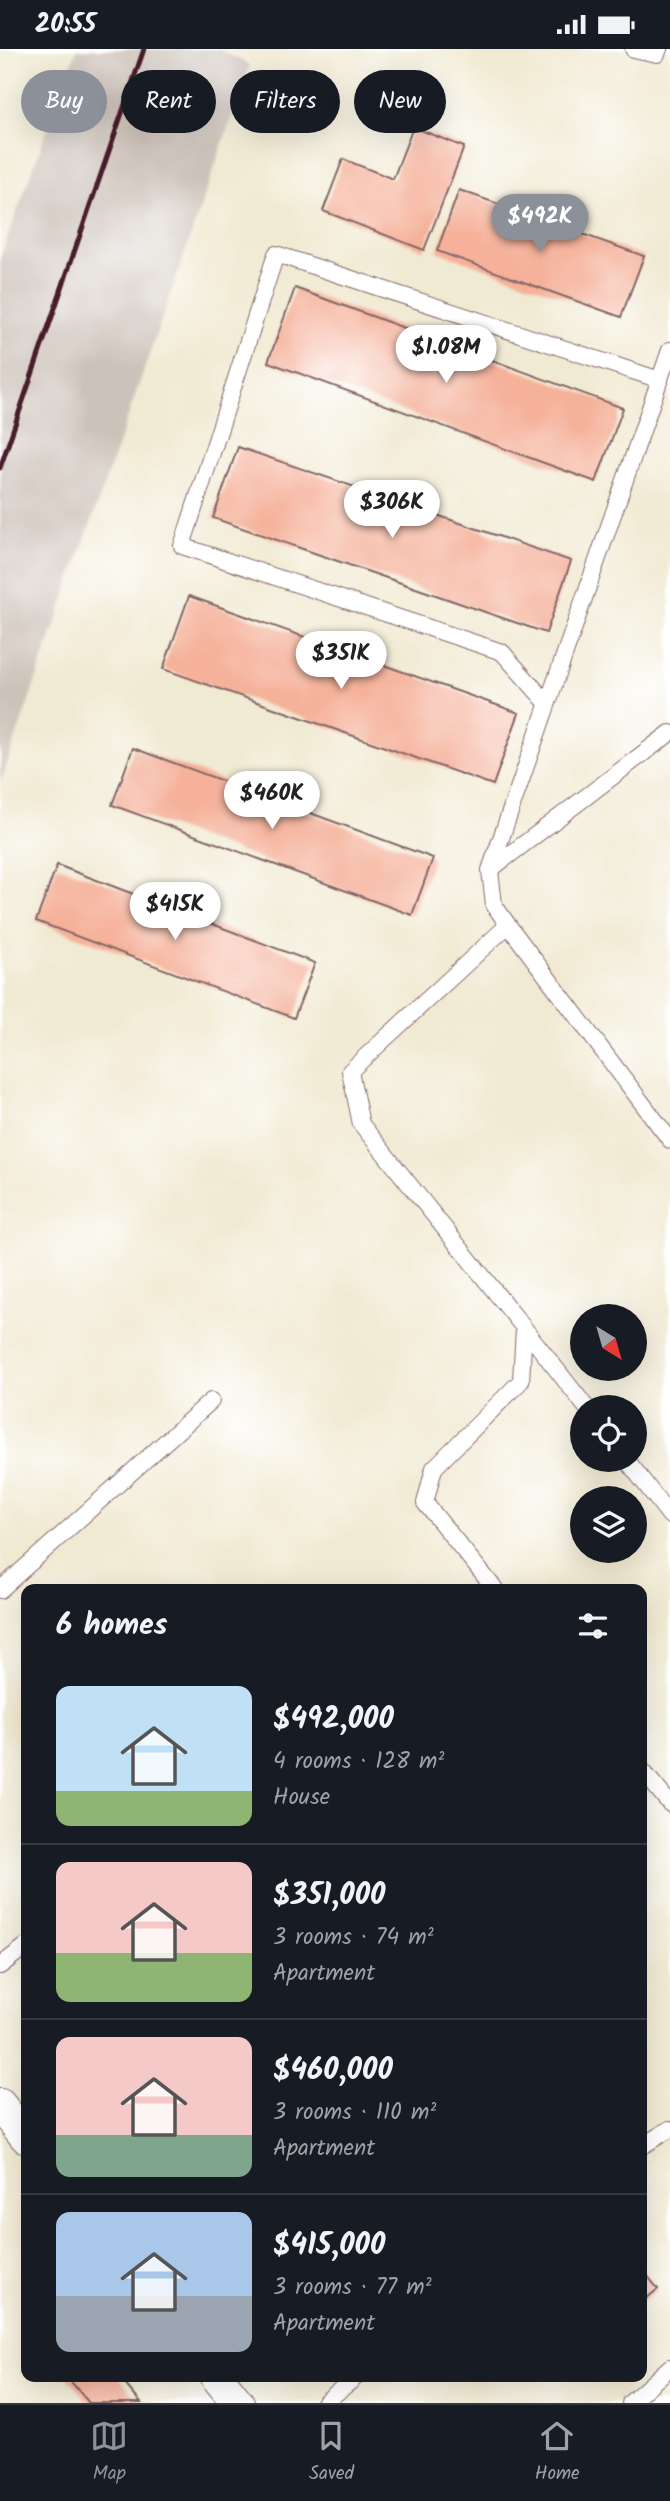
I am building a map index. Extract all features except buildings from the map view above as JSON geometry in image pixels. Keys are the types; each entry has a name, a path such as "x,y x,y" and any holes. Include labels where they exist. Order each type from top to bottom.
{"street":[{"path":"0,2105 21,2131"},
{"path":"221,2382 238,2403"}],"lane":[{"path":"633,49 657,54 659,49"},
{"path":"547,703 502,652 182,546 276,254 660,380"},
{"path":"670,350 490,870 494,905 670,1140"},
{"path":"490,870 670,733"},
{"path":"508,925 350,1071 361,1124 577,1395"},
{"path":"491,1584 425,1503 434,1468 520,1381 524,1328"},
{"path":"0,1590 211,1401"},
{"path":"636,1472 670,1516"},
{"path":"647,1776 670,1804"},
{"path":"0,1966 21,1950"},
{"path":"647,2143 670,2129"},
{"path":"630,2403 670,2367"},
{"path":"324,2403 350,2382"}],"shaded area":[{"path":"77,49 218,49 250,65 248,70 230,70 230,123 0,784 0,258 46,133 107,133 107,70 69,70"}],"railway":[{"path":"0,468 144,49"}]}
